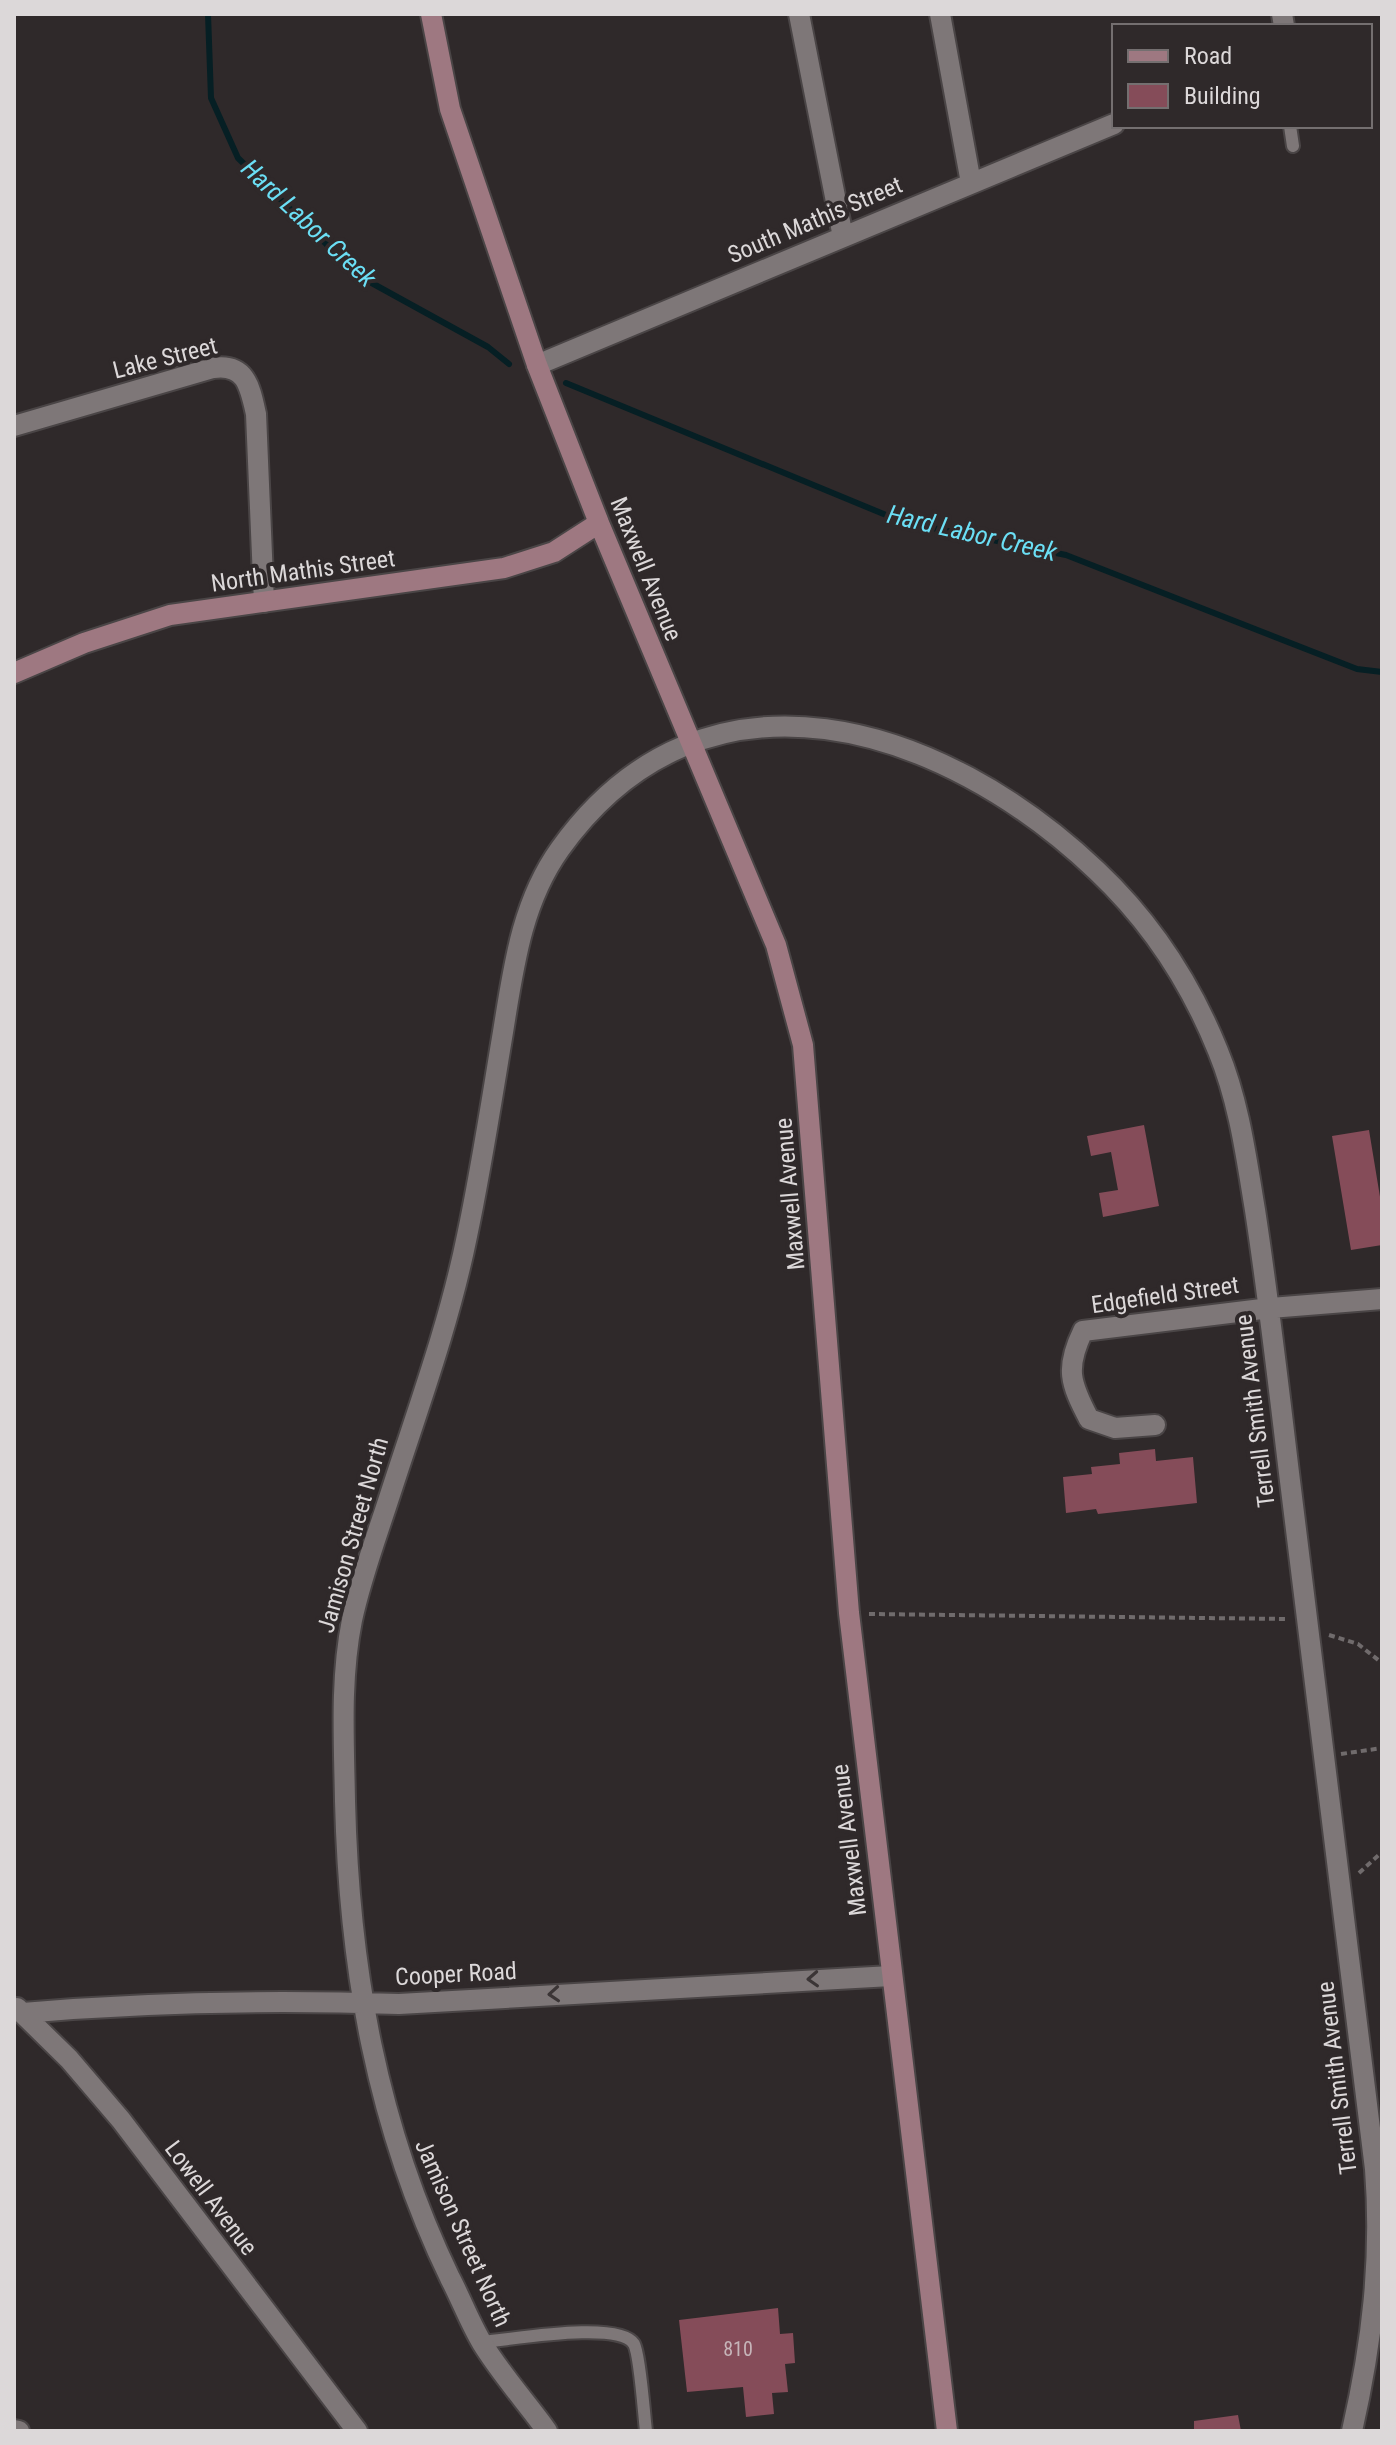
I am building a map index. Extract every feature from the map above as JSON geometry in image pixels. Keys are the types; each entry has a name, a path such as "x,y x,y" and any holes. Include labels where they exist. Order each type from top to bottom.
{"main road":[{"name":"Maxwell Avenue","path":"431,14 450,109 537,365 599,523 776,945 803,1045 849,1613 947,2431"},
{"name":"North Mathis Street","path":"14,673 84,643 170,615 504,568 554,552 599,523"}],"street":[{"path":"799,14 843,237"},
{"path":"940,14 971,183"},
{"name":"South Mathis Street","path":"537,365 1112,125"},
{"name":"Lake Street","path":"14,426 213,368 226,366 238,369 250,385 256,414 264,602"},
{"name":"Terrell Smith Avenue","path":"689,740 734,730 802,726 837,729 878,739 942,765 1001,797 1051,831 1100,872 1139,915 1169,956 1195,1000 1219,1052 1243,1135 1270,1308 1378,2212 1376,2289 1366,2370 1352,2431"},
{"name":"Jamison Street North","path":"547,2431 482,2342 410,2188 378,2081 347,1855 343,1714 347,1650 361,1584 460,1272 520,935 540,881 575,828 623,785 689,740"},
{"path":"1270,1308 1382,1299"},
{"name":"Edgefield Street","path":"1155,1425 1115,1428 1089,1419 1072,1388 1072,1355 1083,1331 1270,1308"},
{"name":"Cooper Road","path":"18,2009 365,2003 891,1976"},
{"name":"Lowell Avenue","path":"18,2009 69,2059 121,2120 357,2431"}],"lane":[{"path":"1290,128 1293,146"},
{"path":"482,2342 596,2331 623,2334 635,2345 646,2431"}],"path":[{"path":"849,1613 1307,1624 1358,1644 1382,1663"},
{"path":"1324,1757 1382,1748"},
{"path":"1339,1884 1370,1866 1382,1852"}],"building":[{"path":"1144,1125 1159,1206 1103,1217 1099,1193 1118,1190 1111,1152 1091,1156 1087,1136"},
{"path":"1369,1130 1382,1209 1382,1245 1351,1250 1332,1136"},
{"path":"1155,1449 1156,1461 1193,1457 1197,1503 1098,1514 1096,1509 1066,1513 1063,1477 1092,1474 1091,1467 1120,1464 1119,1453"},
{"path":"778,2308 780,2334 793,2333 795,2363 785,2364 788,2392 772,2393 774,2414 746,2417 743,2387 687,2392 679,2320"},
{"path":"1238,2415 1241,2431 1194,2431 1194,2421"}],"waterway":[{"name":"Hard Labor Creek","path":"208,14 211,98 238,158 359,276 488,347 509,364"},
{"name":"Hard Labor Creek","path":"566,383 903,522 1066,555 1357,669 1382,672"}]}
